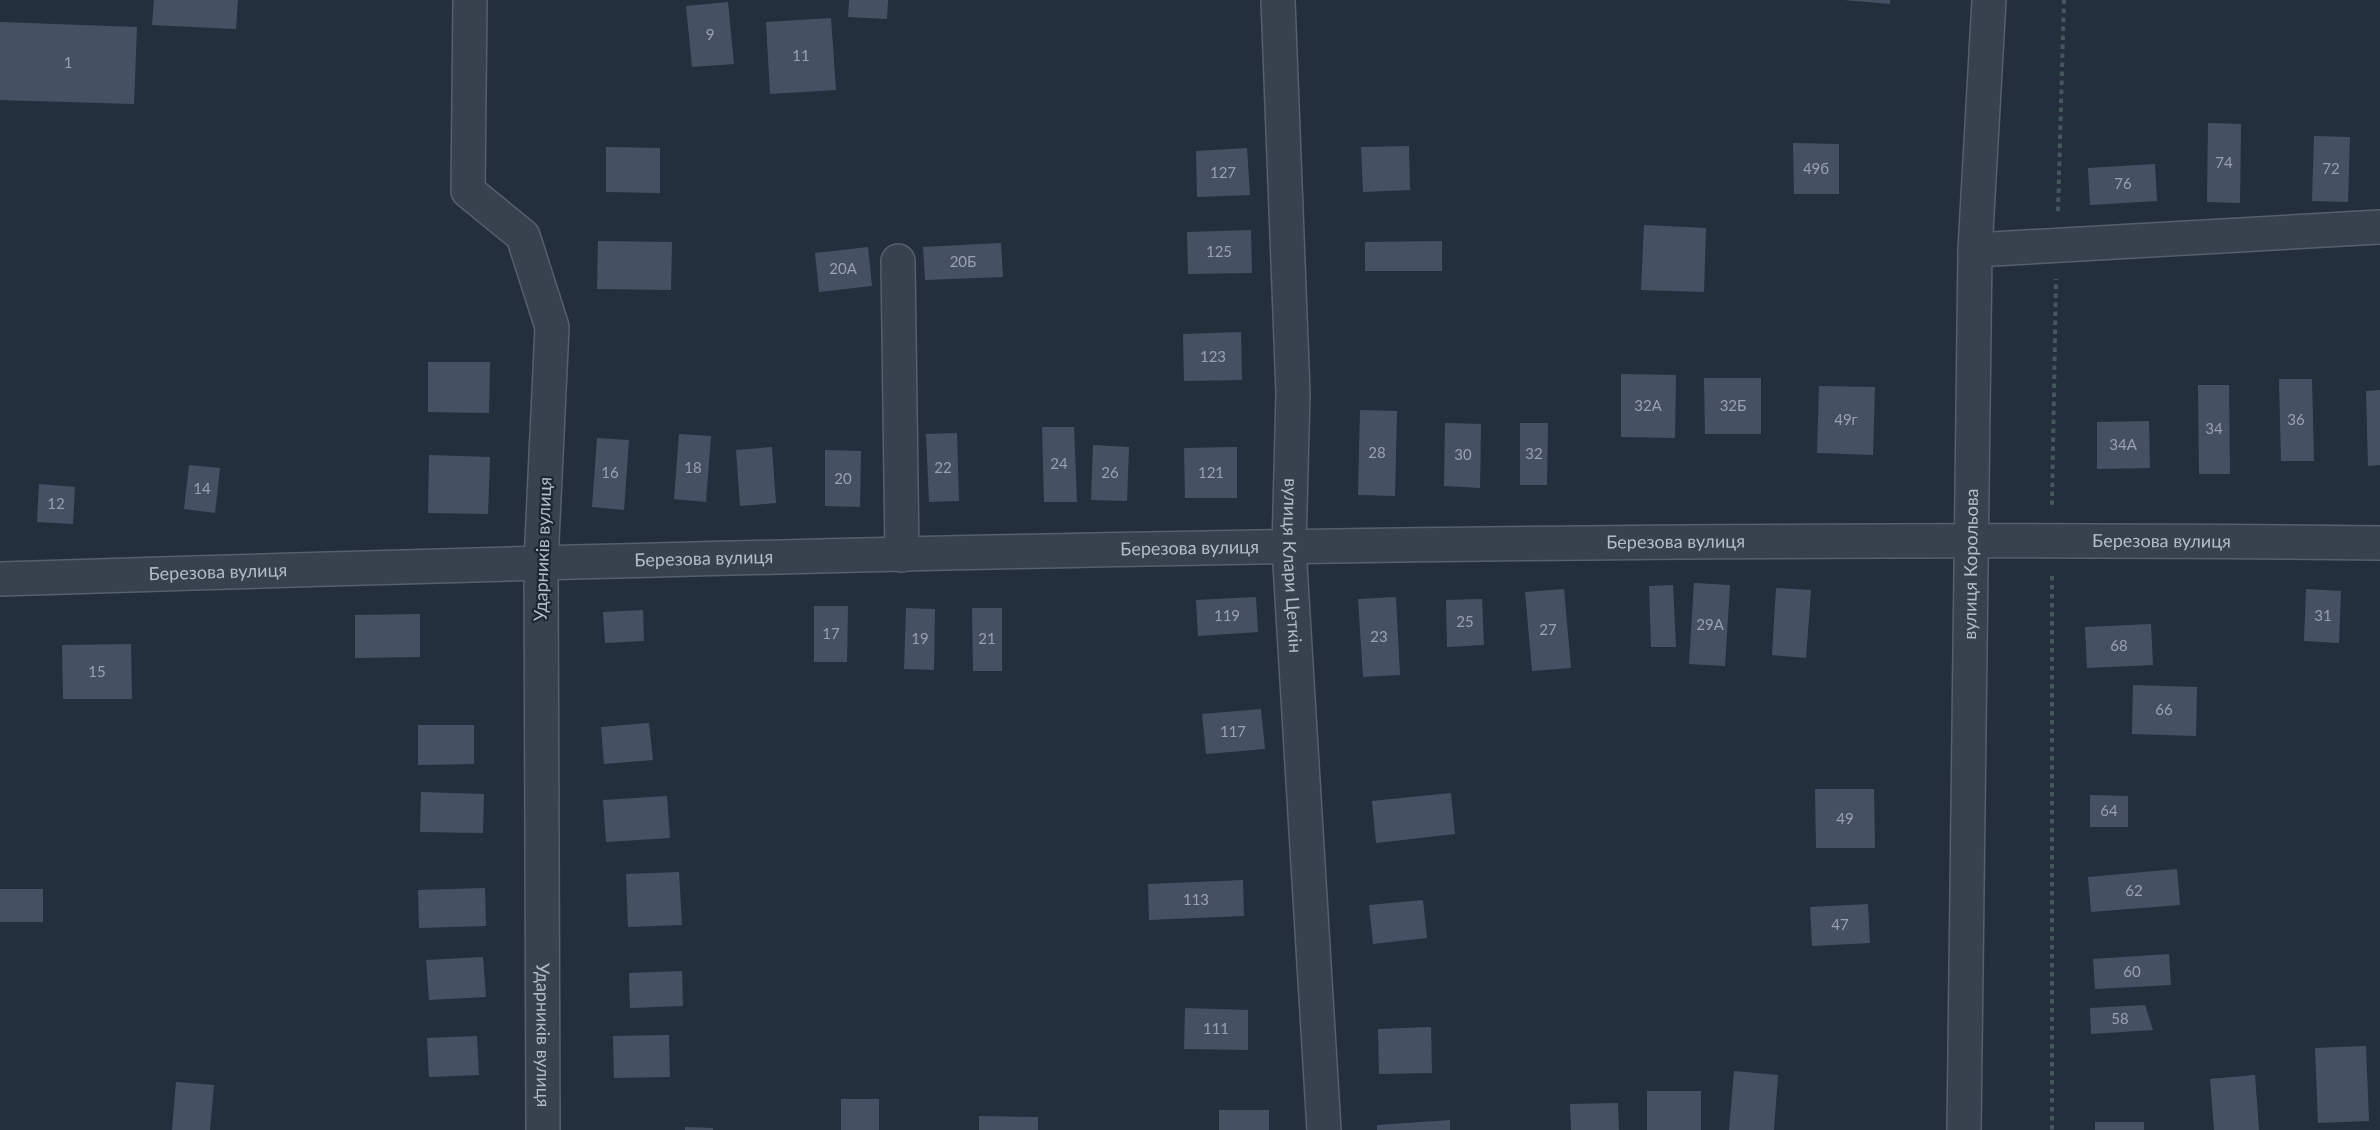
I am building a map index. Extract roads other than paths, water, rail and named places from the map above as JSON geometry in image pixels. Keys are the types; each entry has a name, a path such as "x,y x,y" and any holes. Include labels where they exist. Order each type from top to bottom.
{"street":[{"name":"Ударників вулиця","path":"470,0 468,191 523,236 552,327 541,562 543,1130"},
{"name":"вулиця Клари Цеткін","path":"1278,0 1293,393 1289,548 1324,1130"},
{"name":"вулиця Корольова","path":"1964,1130 1975,250 1989,0"},
{"path":"1975,250 2380,227"},
{"path":"898,261 902,555"},
{"name":"Березова вулиця","path":"0,579 541,562 1289,548 2052,539 2380,543"}]}
